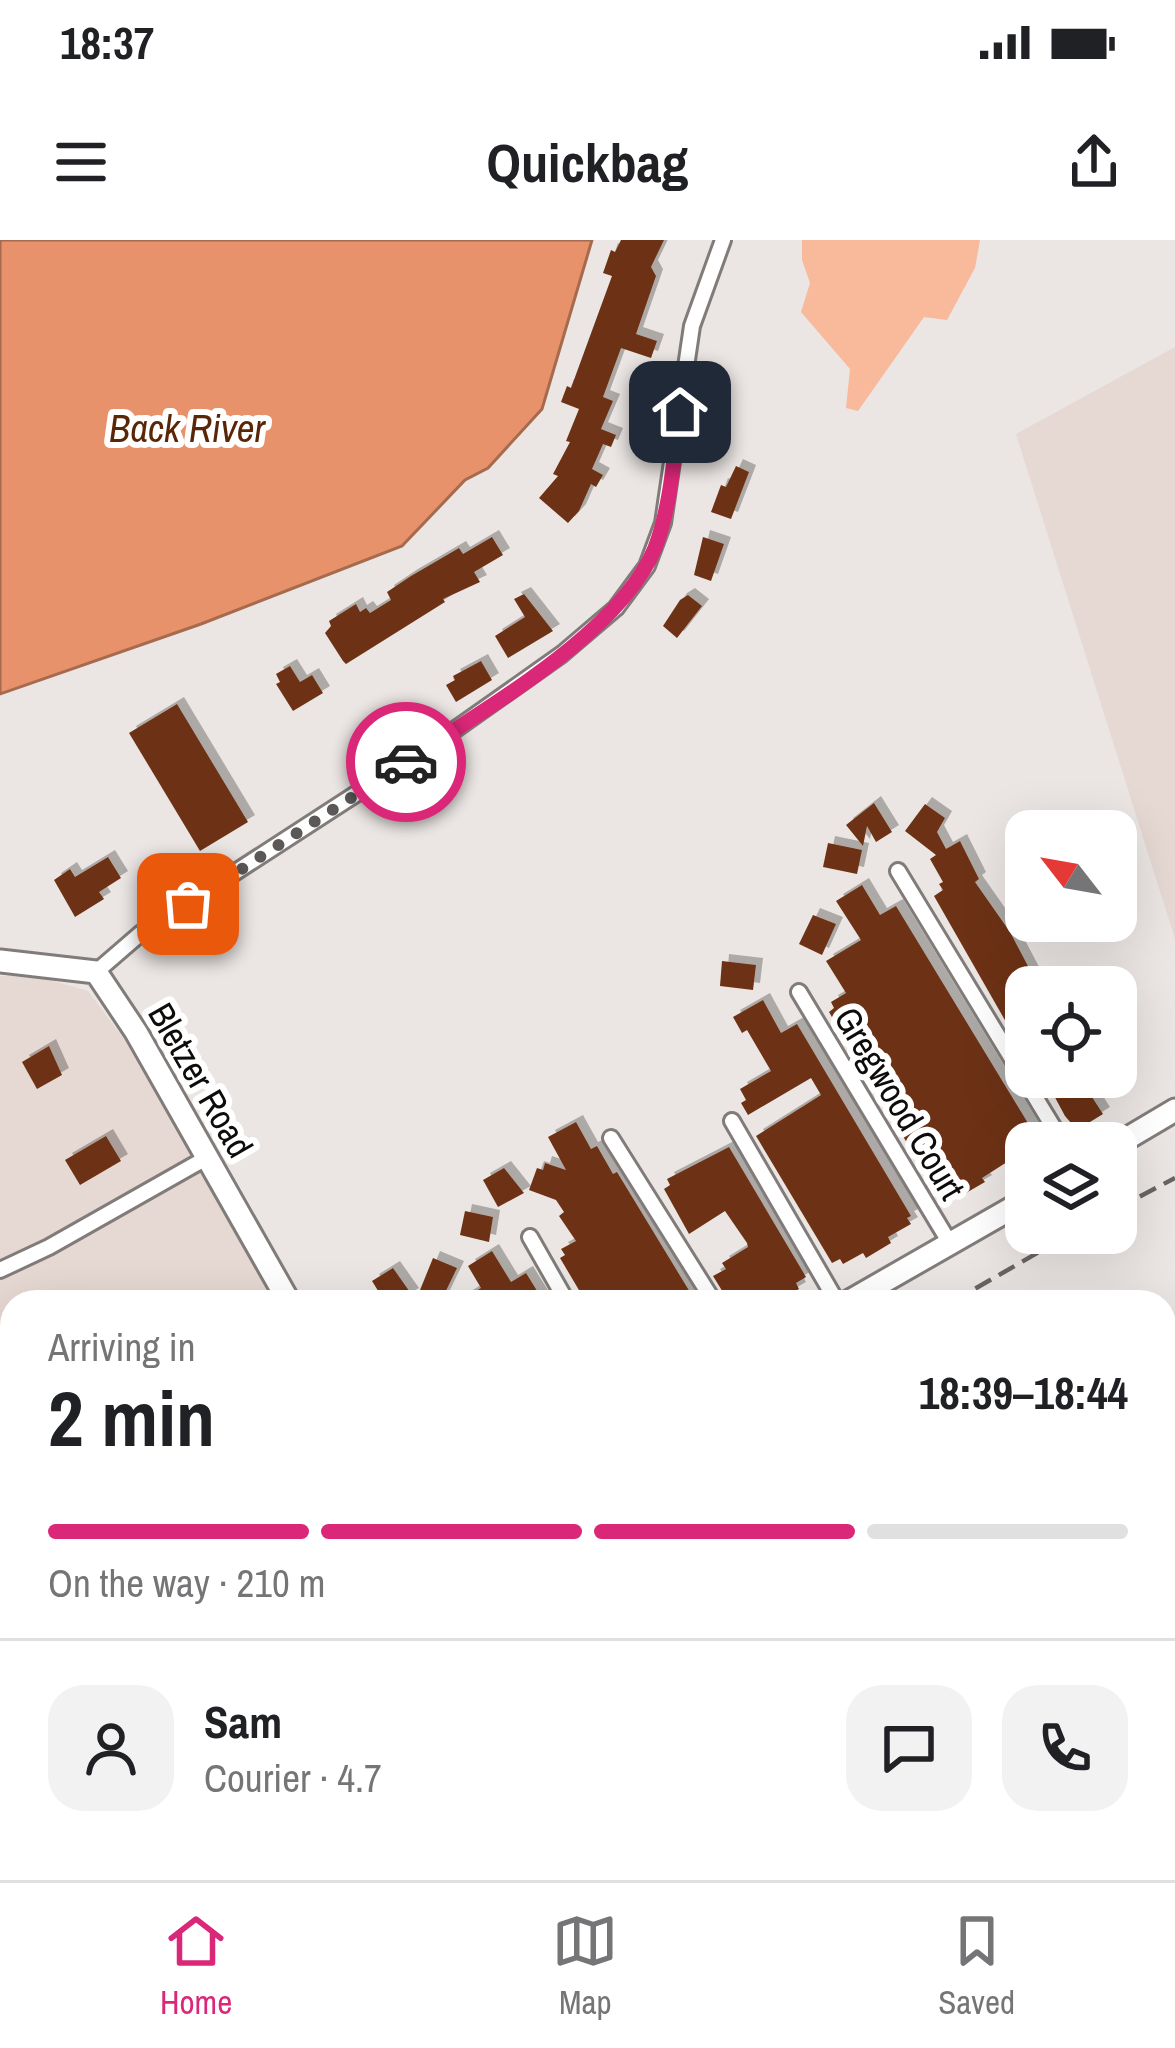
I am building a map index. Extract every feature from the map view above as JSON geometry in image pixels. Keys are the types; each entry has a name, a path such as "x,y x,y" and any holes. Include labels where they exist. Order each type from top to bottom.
{"street":[{"path":"0,961 96,972 140,934 453,731 562,654 616,608 646,566 663,523 692,326 723,240"},
{"path":"898,872 1050,1122"},
{"name":"Bletzer Road","path":"96,972 136,1032 282,1290"},
{"name":"Gregwood Court","path":"799,992 951,1245"},
{"path":"1137,1133 1175,1110"},
{"path":"732,1121 831,1290"},
{"path":"611,1138 706,1290"},
{"path":"0,1270 208,1157"},
{"path":"870,1290 1005,1213"},
{"path":"530,1238 561,1290"}],"shaded area":[{"path":"802,240 980,240 975,268 947,320 924,317 858,411 846,408 850,369 801,312 810,283 802,260"},
{"path":"1175,347 1175,939 1137,810 1016,434"},
{"path":"0,976 36,976 88,991 124,1039 268,1290 0,1290"}],"water":[{"name":"Back River","path":"0,240 592,240 542,409 488,468 465,480 402,546 201,624 0,694"}],"building":[{"path":"621,240 664,240 651,267 656,276 636,334 657,341 651,358 621,348 603,397 613,401 601,429 616,435 611,447 603,444 592,469 603,475 596,487 591,484 568,523 539,498 558,476 553,474 570,442 566,441 579,409 561,402 567,386 571,388 612,276 603,273 611,250 615,252"},
{"path":"736,466 749,472 731,519 711,512 721,485 726,487"},
{"path":"492,537 503,555 474,572 480,582 443,599 445,602 346,664 343,661 325,633 329,621 356,604 360,612 366,608 370,613 391,600 387,592 411,576 459,548 463,554"},
{"path":"703,537 724,544 711,581 694,575"},
{"path":"524,594 553,631 508,658 495,636 525,617 514,599"},
{"path":"688,595 702,606 677,638 663,626"},
{"path":"481,661 492,680 456,702 446,685"},
{"path":"290,666 300,682 312,675 323,693 293,711 276,684 280,682 276,674"},
{"path":"177,704 248,822 200,851 129,733"},
{"path":"874,803 892,832 876,842 867,826 863,846 846,825"},
{"path":"925,804 945,818 937,832 946,849 960,841 979,879 975,882 1005,925 1005,942 1015,942 1028,966 1005,966 1005,1020 934,896 943,890 930,859 936,855 905,831"},
{"path":"828,843 862,850 857,874 823,867"},
{"path":"108,857 121,878 99,892 104,899 75,917 54,880 70,869 75,877"},
{"path":"862,885 880,915 896,906 1005,1085 1005,1098 1013,1098 1027,1122 1005,1122 1005,1163 982,1178 985,1182 952,1201 949,1196 941,1200 829,1012 834,1008 831,1002 846,993 826,961 861,940 836,901"},
{"path":"813,915 836,924 822,955 799,944"},
{"path":"722,961 756,965 753,990 720,986"},
{"path":"763,1000 781,1033 797,1024 911,1216 907,1218 911,1224 888,1237 891,1243 866,1258 863,1253 843,1264 840,1259 832,1263 756,1136 821,1095 811,1078 748,1115 741,1103 746,1100 740,1089 771,1071 747,1030 742,1033 733,1017"},
{"path":"49,1046 62,1075 37,1089 22,1062"},
{"path":"1055,1098 1093,1098 1103,1114 1090,1122 1070,1122"},
{"path":"576,1122 591,1149 597,1146 613,1174 617,1172 689,1290 579,1290 560,1258 565,1255 561,1249 576,1241 559,1216 564,1212 556,1200 529,1190 537,1168 543,1170 545,1163 566,1170 548,1137"},
{"path":"106,1136 121,1161 80,1185 65,1160"},
{"path":"729,1147 806,1277 796,1283 799,1289 722,1290 713,1276 726,1269 722,1263 748,1247 747,1243 725,1211 689,1234 664,1189 670,1185 667,1179"},
{"path":"504,1168 524,1193 498,1207 483,1180"},
{"path":"465,1211 493,1217 489,1242 460,1235"},
{"path":"492,1251 511,1282 526,1273 537,1290 478,1290 481,1288 468,1266"},
{"path":"433,1258 457,1268 446,1290 420,1290"},
{"path":"393,1268 408,1290 378,1290 372,1281"}],"railway":[{"path":"1137,1198 1175,1178"},
{"path":"973,1290 1035,1254"}],"way so far":[{"path":"188,904 406,762"}],"route":[{"path":"406,762 562,654 633,588 663,523 680,412"}]}
